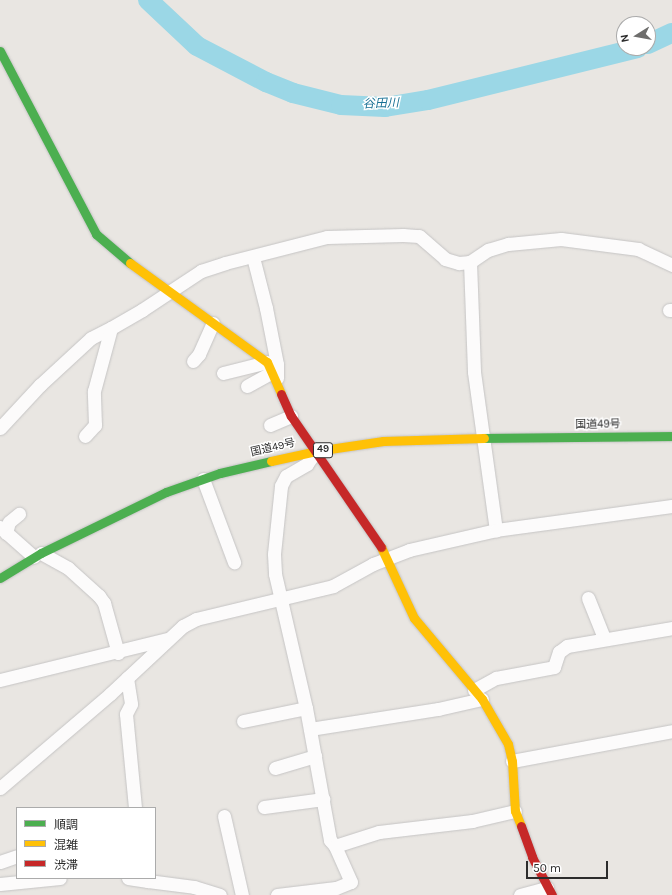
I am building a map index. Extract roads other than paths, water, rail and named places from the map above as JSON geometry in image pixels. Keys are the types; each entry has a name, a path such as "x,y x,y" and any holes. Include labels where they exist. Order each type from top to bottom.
{"main road":[{"path":"0,51 29,102 96,234 121,256 213,323 272,372 291,416 350,496 388,557 414,618 478,694 503,733 512,761 515,810 549,892"},
{"name":"国道49号","path":"0,578 38,555 139,504 202,478 316,451 383,441 484,438 672,436"}],"street":[{"path":"0,428 40,385 91,338 142,310 169,290 201,271 327,237 419,236 450,261 470,262 495,247 561,238 638,249 672,265"},
{"path":"247,386 272,372 277,364 253,257"},
{"path":"470,262 474,372 496,530"},
{"path":"193,361 199,354 213,323"},
{"path":"85,436 95,425 94,391 111,328"},
{"path":"223,373 272,372"},
{"path":"270,425 291,416"},
{"path":"277,895 337,891 351,882 335,846 330,840 306,708 279,599 274,554 278,496 286,476 307,464 316,451"},
{"path":"202,478 234,562"},
{"path":"0,788 127,678 183,626 196,619 333,586 388,557 496,530 672,506"},
{"path":"19,514 9,522 3,530 38,555 68,568 99,596 104,603 118,653"},
{"path":"588,598 604,638"},
{"path":"310,729 438,709 478,694 496,678 554,667 563,648 604,638 672,628"},
{"path":"0,680 118,653 168,639"},
{"path":"127,678 131,704 126,714 134,807"},
{"path":"243,721 306,708"},
{"path":"512,761 672,732"},
{"path":"275,768 315,756"},
{"path":"264,807 323,799"},
{"path":"335,846 380,832 472,821 515,810"},
{"path":"224,816 242,895"},
{"path":"0,862 16,856"},
{"path":"0,884 50,879"},
{"path":"148,879 194,887 220,895"},
{"path":"520,895 549,892"}],"waterway":[{"name":"谷田川","path":"148,0 197,46 266,82 293,93 341,105 385,107 428,100 616,53"},
{"name":"谷田川","path":"656,40 672,33"}]}
